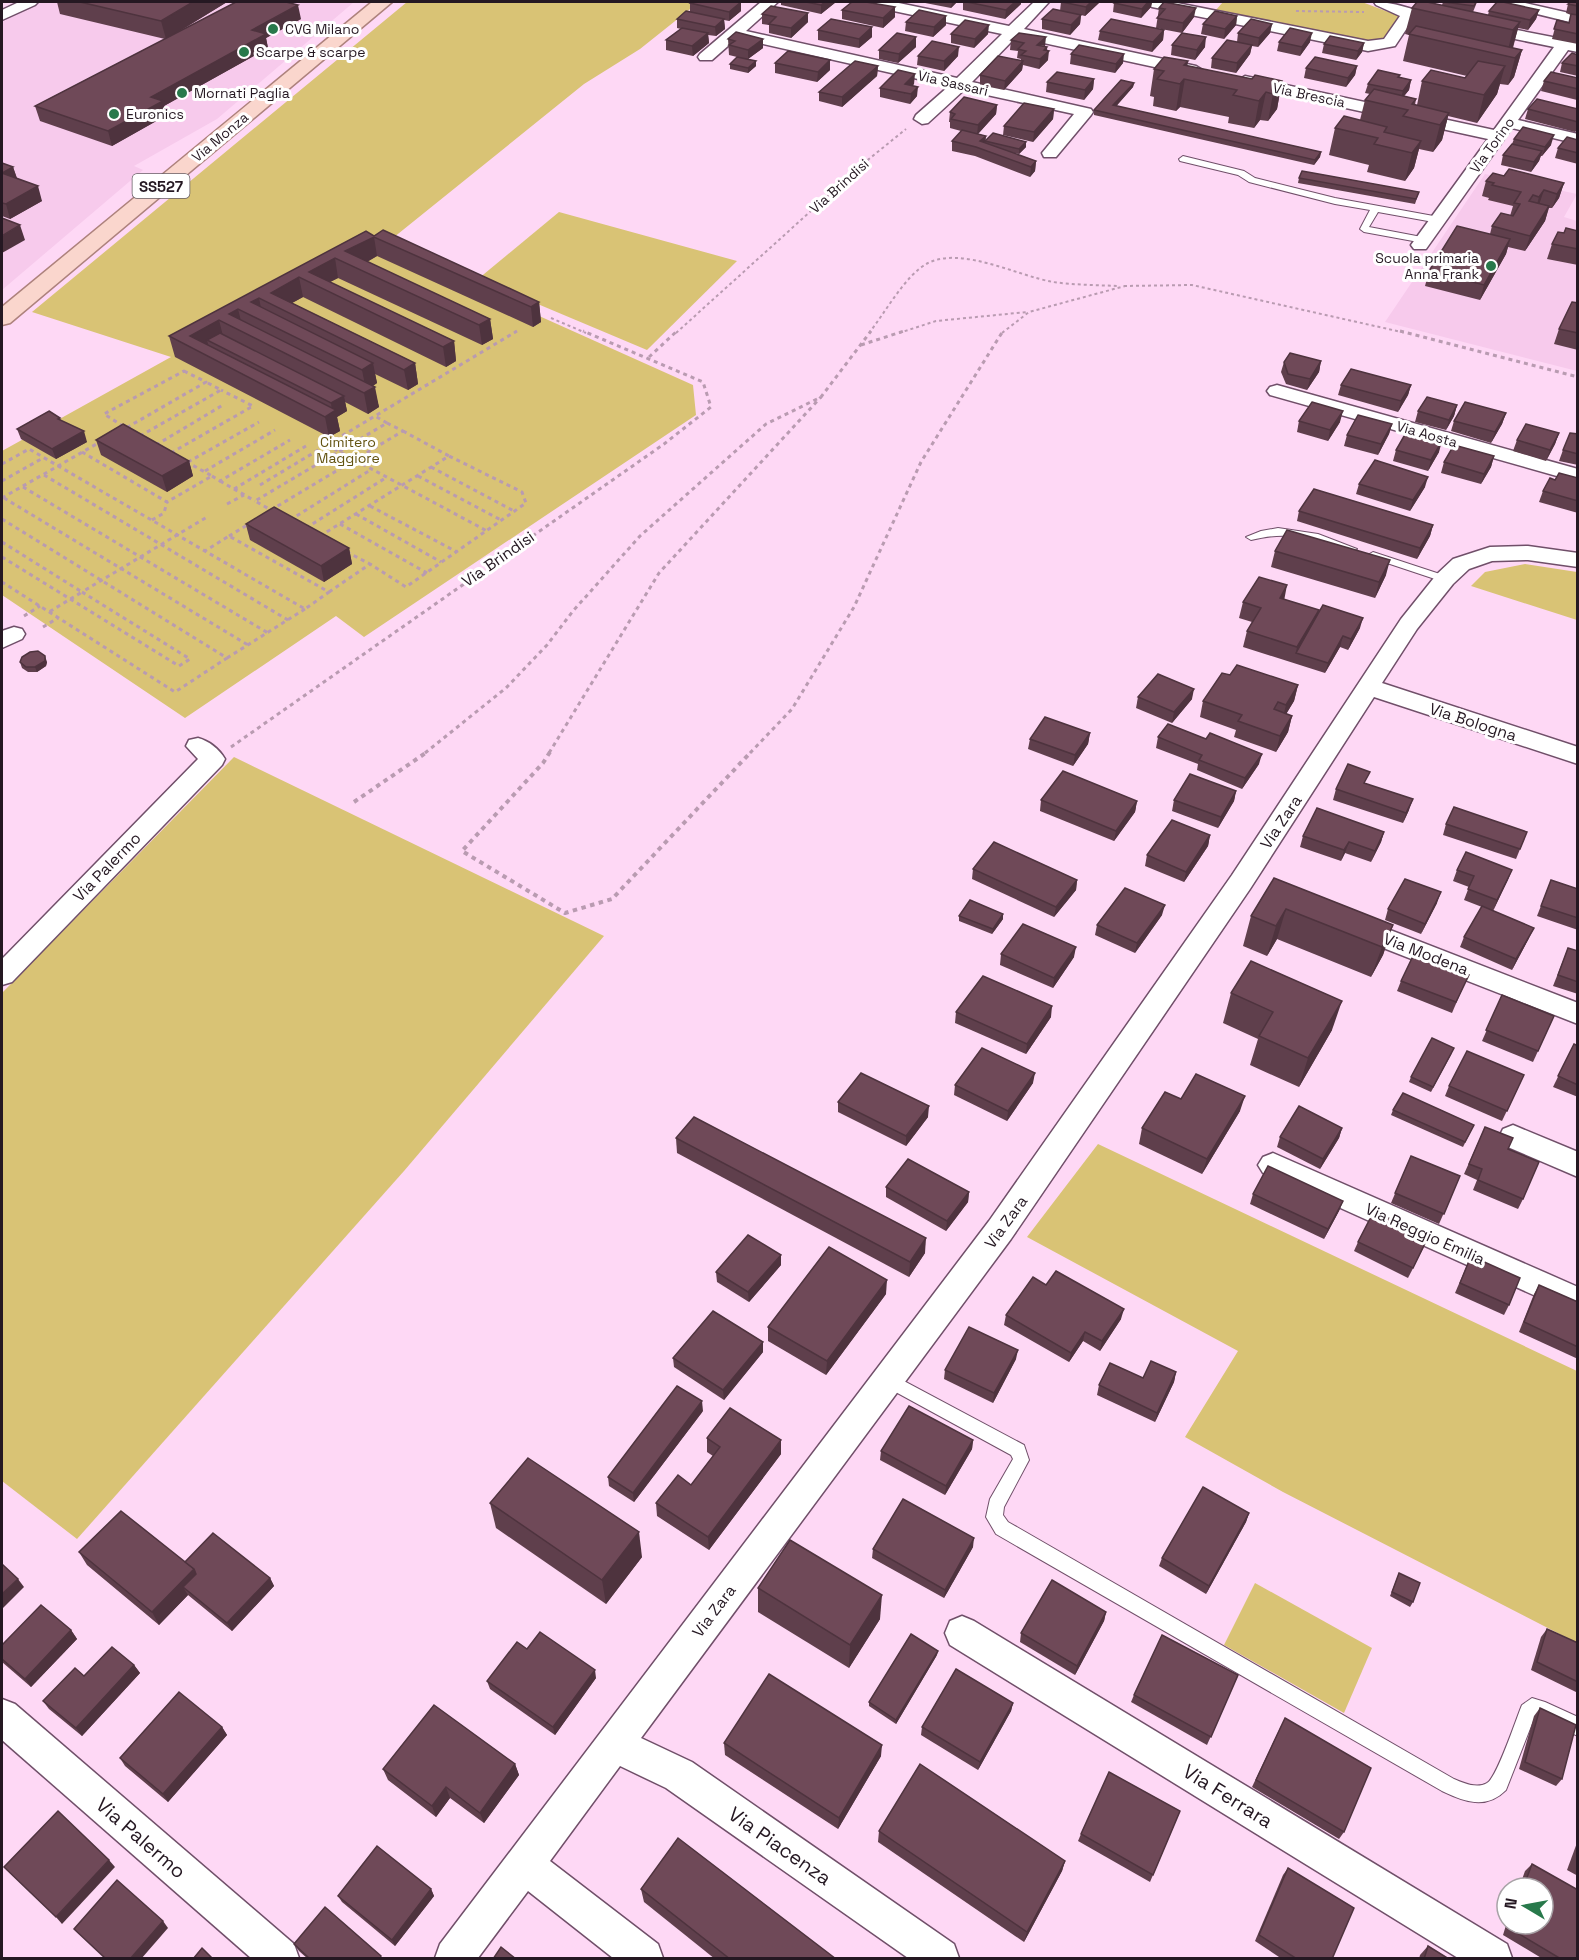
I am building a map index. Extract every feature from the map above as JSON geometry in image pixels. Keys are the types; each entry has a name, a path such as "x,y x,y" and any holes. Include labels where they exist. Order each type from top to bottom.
{"main road":[{"name":"Via Monza","path":"2,318 383,2"}],"street":[{"path":"2,16 30,2"},
{"path":"706,57 770,2"},
{"path":"875,2 1210,74"},
{"path":"922,118 960,85 1042,2"},
{"path":"1152,2 1368,46 1389,43 1404,11"},
{"path":"1381,2 1404,11 1443,20"},
{"path":"1505,2 1578,20"},
{"path":"1544,40 1554,15"},
{"path":"1465,25 1571,46"},
{"name":"Via Sassari","path":"735,33 1085,112 1050,153"},
{"name":"Via Torino","path":"1422,243 1508,122 1571,46"},
{"name":"Via Brescia","path":"1233,78 1498,136"},
{"path":"1508,122 1578,139"},
{"name":"Via Aosta","path":"1277,392 1578,476"},
{"name":"Via Zara","path":"454,1959 1000,1230 1252,886 1369,687 1410,624 1445,579 1461,564 1490,554 1528,553 1578,560"},
{"name":"Via Bologna","path":"1369,687 1578,756"},
{"name":"Via Palermo","path":"2,975 205,752"},
{"name":"Via Modena","path":"1328,916 1578,1014"},
{"path":"1513,1137 1578,1166"},
{"name":"Via Reggio Emilia","path":"1273,1165 1578,1302"},
{"name":"Via Ferrara","path":"962,1633 1493,1959"},
{"name":"Via Palermo","path":"2,1717 280,1959"},
{"name":"Via Piacenza","path":"614,1745 679,1775 940,1959"},
{"path":"525,1865 644,1959"}],"lane":[{"path":"1183,159 1241,173 1252,180 1335,201 1439,220"},
{"path":"1376,208 1364,229 1422,243"},
{"path":"1251,537 1270,531 1292,531 1445,579"},
{"path":"887,1379 1018,1450 1022,1460 996,1505 994,1517 1002,1528 1448,1785 1469,1794 1487,1794 1494,1791 1500,1784 1528,1711 1532,1707 1578,1727"}],"path":[{"path":"1287,11 1404,11"},
{"name":"Via Brindisi","path":"649,357 864,162 922,118"},
{"path":"1029,312 1004,331 921,462 854,607 792,709 612,899 565,913 462,851 543,763 659,573 821,397 914,274 929,263 951,258 983,263 1053,282 1093,286 1192,285 1367,322 1578,377"},
{"path":"860,345 936,321 1029,312 1125,286"},
{"name":"Via Brindisi","path":"205,752 664,444 711,406 704,382 649,357 551,318"},
{"path":"260,485 519,330"},
{"path":"147,440 104,414 184,371 253,406 171,453"},
{"path":"117,433 206,382"},
{"path":"140,436 221,390"},
{"path":"354,802 434,747 506,688 547,645 573,611 640,537 766,424 821,397"},
{"path":"223,405 155,444 329,542"},
{"path":"339,548 406,587 526,503 522,492 448,456 375,416"},
{"path":"187,462 259,422"},
{"path":"255,501 387,423"},
{"path":"204,471 275,430"},
{"path":"262,515 403,431"},
{"path":"2,498 108,438"},
{"path":"220,480 290,440"},
{"path":"327,445 487,531"},
{"path":"234,489 306,446"},
{"path":"2,464 29,449 305,609"},
{"path":"82,453 168,502"},
{"path":"319,537 448,456"},
{"path":"2,481 43,458"},
{"path":"431,467 514,512"},
{"path":"290,520 372,469"},
{"path":"43,475 288,620"},
{"path":"152,520 164,513 168,502 213,476"},
{"path":"417,476 502,520"},
{"path":"305,529 387,477"},
{"path":"22,487 268,633"},
{"path":"226,504 244,495"},
{"path":"2,498 248,645"},
{"path":"369,506 457,552"},
{"path":"356,514 441,562"},
{"path":"49,612 207,516"},
{"path":"2,519 227,658"},
{"path":"204,551 254,520"},
{"path":"340,524 427,573"},
{"path":"229,536 329,592"},
{"path":"2,542 190,659 178,666 2,557"},
{"path":"2,582 175,692 305,609 370,564"},
{"path":"13,630 40,606"},
{"path":"43,627 58,618"}],"shaded area":[{"path":"42,2 354,2 217,119 134,166 143,170 2,290 2,22"},
{"name":"Scuola primaria Anna Frank","path":"1485,174 1577,194 1564,217 1577,221 1577,371 1385,322"}],"green space":[{"name":"Cimitero Maggiore","path":"407,2 699,2 640,49 584,84 383,246 693,385 696,415 364,637 336,616 185,718 2,595 2,451 171,357 32,312"},
{"path":"1223,2 1362,2 1399,16 1384,39 1364,41 1215,11"},
{"path":"559,212 737,261 647,350 478,279"},
{"path":"1525,564 1577,572 1577,620 1471,586 1485,572"},
{"path":"234,757 604,936 404,1171 77,1539 2,1481 2,993"},
{"path":"1098,1144 1577,1371 1577,1643 1283,1492 1185,1437 1238,1351 1027,1237"},
{"path":"1255,1583 1372,1648 1344,1713 1224,1645"}],"building":[{"path":"80,2 193,2 161,21"},
{"path":"236,2 286,2 298,5 252,30 266,34 151,97 163,101 108,131 35,106"},
{"path":"691,2 741,2 729,12"},
{"path":"806,2 825,2 821,5"},
{"path":"852,2 895,7 883,18 842,10"},
{"path":"967,2 1015,2 1006,10"},
{"path":"1062,2 1091,2 1086,7"},
{"path":"1115,2 1148,2 1142,9"},
{"path":"1164,2 1196,8 1183,23 1157,18 1165,9 1159,8"},
{"path":"1417,2 1427,2 1520,22 1513,30 1412,8"},
{"path":"1444,2 1476,2 1474,6"},
{"path":"1497,2 1539,10 1530,20 1489,11"},
{"path":"1578,2 1578,6 1568,4"},
{"path":"771,6 808,13 791,28 769,24 776,17 762,14"},
{"path":"1053,9 1081,15 1071,25 1042,19"},
{"path":"919,10 946,16 934,27 906,22"},
{"path":"686,11 724,19 715,27 677,19"},
{"path":"1215,11 1237,16 1225,29 1203,24"},
{"path":"1571,14 1578,15 1578,34 1554,29 1557,20 1569,23"},
{"path":"831,19 872,27 859,39 818,30"},
{"path":"1111,19 1164,30 1153,42 1100,31"},
{"path":"1251,19 1272,24 1259,38 1238,33"},
{"path":"965,20 989,25 975,39 951,34"},
{"path":"1416,26 1522,50 1515,58 1409,34"},
{"path":"682,28 708,33 692,46 666,40"},
{"path":"1290,28 1312,33 1302,47 1279,42"},
{"path":"736,32 763,39 748,50 729,45 735,41 728,39"},
{"path":"897,33 916,37 899,54 879,50"},
{"path":"1019,33 1046,37 1037,45 1047,47 1044,50 1049,51 1040,59 1021,55 1026,51 1018,49 1024,43 1011,40"},
{"path":"1182,33 1206,37 1197,50 1172,45"},
{"path":"1330,36 1364,43 1358,51 1324,44"},
{"path":"1227,40 1252,45 1237,63 1212,58"},
{"path":"932,41 959,47 944,61 918,56"},
{"path":"1079,45 1124,54 1116,64 1071,54"},
{"path":"788,51 830,60 818,72 775,63"},
{"path":"1572,53 1578,55 1578,66 1562,63"},
{"path":"998,56 1023,61 1005,81 980,75"},
{"path":"737,57 756,61 748,68 730,64"},
{"path":"1164,57 1188,61 1184,65 1252,79 1255,75 1282,81 1273,94 1266,92 1259,101 1233,95 1237,90 1184,79 1180,84 1157,79 1164,71 1154,69"},
{"path":"1315,57 1357,66 1348,78 1306,68"},
{"path":"855,61 878,66 842,97 819,92"},
{"path":"1478,61 1505,66 1484,95 1422,81 1431,70 1465,78"},
{"path":"898,70 915,74 905,84 918,87 911,94 880,88"},
{"path":"1378,70 1411,80 1403,91 1368,84"},
{"path":"1057,72 1094,79 1085,90 1047,82"},
{"path":"1551,72 1578,78 1578,89 1544,81"},
{"path":"1121,80 1134,83 1113,105 1321,152 1315,160 1094,110"},
{"path":"1374,89 1416,99 1412,104 1449,113 1440,125 1403,116 1408,110 1365,100"},
{"path":"964,97 997,105 978,125 951,119 955,114 950,112"},
{"path":"1537,99 1578,109 1578,122 1528,109"},
{"path":"1024,103 1054,109 1034,132 1004,126"},
{"path":"1344,116 1387,127 1384,132 1421,141 1412,153 1374,144 1378,138 1335,128"},
{"path":"1523,127 1554,135 1545,147 1514,139"},
{"path":"962,130 986,136 980,141 1036,161 1031,167 976,147 952,141"},
{"path":"993,133 1026,142 1019,149 985,141"},
{"path":"1567,137 1578,140 1578,153 1558,148"},
{"path":"1512,144 1542,151 1534,162 1503,155"},
{"path":"2,163 13,167 2,173"},
{"path":"1509,169 1564,183 1557,194 1544,190 1539,197 1533,195 1529,201 1549,206 1530,236 1492,226 1501,213 1513,216 1520,204 1514,203 1521,192 1492,185 1494,183 1486,181 1493,173 1504,176"},
{"path":"1302,171 1419,192 1416,199 1299,178"},
{"path":"2,173 38,186 6,204 2,203"},
{"path":"2,218 20,225 2,236"},
{"path":"1457,226 1510,239 1484,285 1429,271"},
{"path":"1566,228 1578,231 1578,249 1552,244 1558,232 1564,233"},
{"path":"383,230 539,302 531,307 374,237 345,251 490,319 479,325 335,258 309,272 454,341 443,347 299,277 271,293 415,363 404,370 259,298 251,302 373,363 362,370 238,309 229,314 375,387 364,393 219,320 190,336 336,410 325,417 169,336 366,231 374,236"},
{"path":"1572,302 1578,303 1578,333 1559,329"},
{"path":"220,333 344,396 331,403 207,340"},
{"path":"1290,353 1321,361 1310,379 1288,374 1284,362"},
{"path":"1351,369 1411,385 1401,401 1341,385"},
{"path":"1427,397 1457,405 1449,420 1418,411"},
{"path":"1312,402 1343,411 1330,430 1299,421"},
{"path":"1465,402 1506,413 1495,432 1454,421"},
{"path":"49,411 60,418 58,419 84,431 52,449 17,429"},
{"path":"1358,415 1392,424 1381,444 1347,435"},
{"path":"123,424 189,461 162,476 96,440"},
{"path":"1526,424 1559,433 1550,450 1517,440"},
{"path":"1407,431 1442,441 1431,460 1396,450"},
{"path":"1570,433 1578,434 1578,454 1563,450"},
{"path":"1454,445 1494,456 1484,474 1444,462"},
{"path":"1375,460 1428,477 1413,500 1359,484"},
{"path":"1559,473 1578,478 1578,501 1543,491 1550,478 1555,480"},
{"path":"1314,489 1433,525 1420,548 1299,511"},
{"path":"274,507 349,548 321,566 246,524"},
{"path":"1287,530 1390,560 1379,582 1275,551"},
{"path":"1259,577 1287,585 1280,598 1319,610 1297,647 1247,631 1261,608 1243,602"},
{"path":"1323,605 1363,618 1351,639 1343,636 1328,663 1296,653"},
{"path":"38,651 45,656 45,661 35,667 26,667 20,662 22,657 30,652"},
{"path":"1237,665 1298,685 1286,705 1278,702 1274,709 1292,716 1280,736 1238,721 1242,715 1203,701 1222,673 1230,675"},
{"path":"1158,674 1194,689 1174,712 1138,697"},
{"path":"1045,717 1090,733 1075,755 1030,739"},
{"path":"1168,724 1206,739 1210,733 1262,754 1245,778 1199,760 1202,755 1158,737"},
{"path":"1348,764 1370,772 1364,783 1413,799 1406,813 1336,789"},
{"path":"1063,771 1137,801 1116,831 1041,800"},
{"path":"1190,774 1236,791 1221,817 1174,800"},
{"path":"1454,807 1527,832 1520,849 1446,824"},
{"path":"1317,808 1384,832 1375,851 1349,842 1344,850 1303,836"},
{"path":"1172,820 1210,835 1186,872 1147,855"},
{"path":"994,842 1077,880 1056,907 973,869"},
{"path":"1466,852 1512,870 1497,900 1468,889 1474,876 1457,870"},
{"path":"1274,878 1393,925 1382,947 1286,909 1276,926 1251,916"},
{"path":"1405,879 1441,892 1425,924 1388,909"},
{"path":"1551,880 1578,889 1578,918 1541,906"},
{"path":"1125,888 1165,905 1137,943 1097,925"},
{"path":"970,900 1003,914 993,929 959,916"},
{"path":"1482,906 1534,928 1516,959 1464,937"},
{"path":"1023,924 1076,947 1054,978 1001,954"},
{"path":"1568,948 1578,951 1578,982 1558,975"},
{"path":"1414,954 1469,975 1456,1002 1401,981"},
{"path":"1251,961 1342,1001 1308,1058 1259,1036 1273,1012 1231,993"},
{"path":"983,976 1052,1006 1027,1044 956,1012"},
{"path":"1502,995 1554,1016 1538,1051 1486,1030"},
{"path":"1432,1038 1454,1048 1433,1087 1411,1077"},
{"path":"1574,1044 1578,1046 1578,1085 1558,1076"},
{"path":"982,1048 1035,1073 1008,1111 955,1085"},
{"path":"1467,1051 1524,1075 1507,1111 1449,1086"},
{"path":"861,1073 929,1106 906,1136 838,1102"},
{"path":"1196,1074 1245,1096 1207,1159 1142,1128 1165,1092 1181,1099"},
{"path":"1403,1093 1474,1125 1465,1142 1393,1110"},
{"path":"1299,1106 1342,1128 1323,1159 1280,1137"},
{"path":"694,1117 926,1238 910,1262 676,1138"},
{"path":"1485,1127 1513,1138 1508,1149 1539,1162 1523,1199 1478,1180 1482,1169 1469,1164"},
{"path":"1411,1156 1460,1176 1444,1214 1395,1193"},
{"path":"908,1159 969,1192 947,1221 886,1187"},
{"path":"1268,1166 1343,1201 1328,1229 1253,1194"},
{"path":"1374,1211 1428,1237 1413,1268 1358,1242"},
{"path":"748,1235 781,1255 748,1292 716,1272"},
{"path":"829,1247 887,1280 827,1361 768,1327"},
{"path":"1471,1256 1520,1278 1509,1305 1460,1283"},
{"path":"1056,1271 1124,1309 1102,1341 1085,1332 1071,1353 1006,1315 1033,1277 1046,1285"},
{"path":"1539,1285 1578,1302 1578,1347 1524,1322"},
{"path":"713,1311 763,1342 723,1390 673,1358"},
{"path":"969,1327 1018,1350 994,1393 945,1370"},
{"path":"1151,1361 1176,1372 1157,1413 1099,1385 1110,1363 1143,1378"},
{"path":"677,1386 702,1401 633,1493 608,1477"},
{"path":"909,1406 973,1440 946,1486 881,1451"},
{"path":"730,1408 781,1440 708,1537 656,1503 678,1475 691,1485 720,1447 707,1438"},
{"path":"528,1458 639,1532 602,1580 490,1503"},
{"path":"1203,1487 1249,1513 1209,1586 1162,1558"},
{"path":"903,1499 974,1538 945,1590 873,1549"},
{"path":"121,1511 194,1569 152,1612 79,1552"},
{"path":"213,1533 270,1578 227,1623 183,1587 196,1574 194,1569 185,1562"},
{"path":"790,1540 882,1595 850,1645 758,1588"},
{"path":"2,1564 18,1579 2,1594"},
{"path":"1399,1573 1420,1583 1413,1602 1392,1592"},
{"path":"1052,1580 1106,1612 1077,1666 1021,1633"},
{"path":"41,1605 71,1630 25,1679 2,1659 2,1645"},
{"path":"1547,1629 1578,1643 1578,1682 1537,1662"},
{"path":"540,1632 595,1670 553,1727 487,1681 517,1642 527,1649"},
{"path":"911,1634 938,1651 896,1720 869,1702"},
{"path":"1162,1635 1238,1675 1211,1737 1134,1695"},
{"path":"112,1647 134,1665 76,1728 43,1701 75,1668 84,1676"},
{"path":"956,1669 1013,1703 980,1762 922,1727"},
{"path":"769,1674 882,1745 839,1818 724,1743"},
{"path":"179,1692 222,1727 163,1794 120,1758"},
{"path":"434,1705 515,1764 480,1813 446,1787 432,1806 383,1769"},
{"path":"1540,1708 1576,1725 1562,1779 1525,1762"},
{"path":"1285,1718 1371,1768 1344,1832 1256,1780"},
{"path":"920,1764 1065,1861 1027,1932 879,1831"},
{"path":"1109,1772 1180,1811 1153,1875 1081,1834"},
{"path":"58,1811 109,1860 56,1917 4,1867"},
{"path":"678,1838 836,1959 730,1959 641,1889"},
{"path":"377,1846 431,1889 392,1940 338,1896"},
{"path":"1532,1864 1553,1876 1528,1876"},
{"path":"1288,1868 1354,1908 1332,1959 1297,1959 1259,1935"},
{"path":"1555,1877 1578,1890 1578,1959 1561,1959 1522,1936 1555,1936"},
{"path":"117,1880 163,1921 130,1959 106,1959 74,1929"},
{"path":"325,1907 381,1956 380,1959 310,1959 294,1944"},
{"path":"1428,1946 1449,1959 1424,1959"},
{"path":"501,1947 516,1959 493,1959"},
{"path":"202,1948 213,1959 193,1959"}],"place":[{"name":"CVG Milano","path":"273,29"},
{"name":"Scarpe & scarpe","path":"244,52"},
{"name":"Mornati Paglia","path":"182,93"},
{"name":"Euronics","path":"114,114"},
{"name":"Scuola primaria Anna Frank","path":"1491,266"}]}
